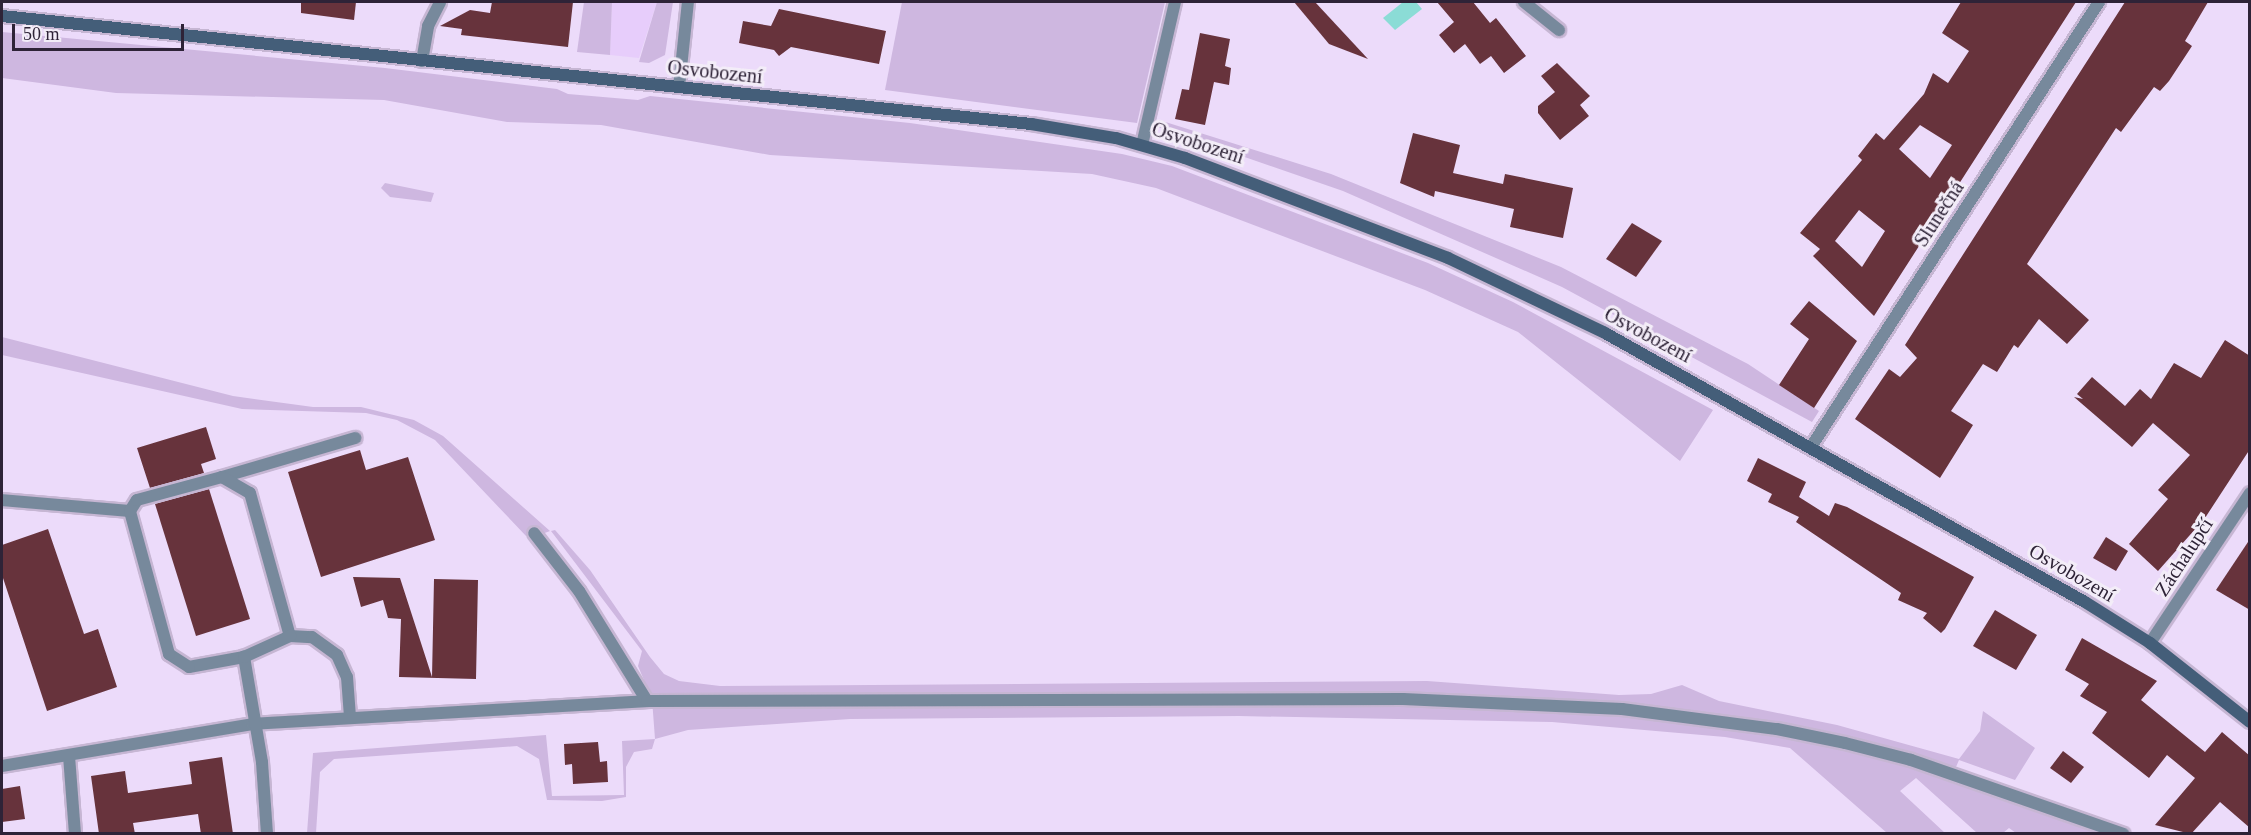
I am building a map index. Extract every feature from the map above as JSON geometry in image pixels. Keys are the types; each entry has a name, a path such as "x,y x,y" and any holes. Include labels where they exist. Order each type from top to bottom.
{"main road":[{"name":"Osvobození","path":"2,16 1031,124 1142,145 1235,174 1448,258 1605,333 1812,447 2150,643 2250,722"}],"street":[{"path":"422,61 428,27 440,2"},
{"path":"679,87 688,2"},
{"path":"1142,145 1175,2"},
{"path":"1524,2 1559,30"},
{"name":"Slunečná","path":"1812,447 2099,2"},
{"path":"350,717 346,677 337,655 312,637 290,636 244,657 189,667 174,661 130,511 137,500 356,438"},
{"path":"222,477 250,493 290,636"},
{"name":"Záchalupčí","path":"2150,643 2250,493"},
{"path":"2,500 130,511"},
{"path":"534,533 579,591 647,701"},
{"path":"244,657 252,724 262,762 267,834"},
{"path":"2,766 252,724 647,701 1403,699 1622,709 1777,729 1878,752 2123,834"},
{"path":"69,756 75,834"}],"shaded area":[{"path":"584,2 612,2 610,55 577,52"},
{"path":"612,2 657,2 639,58 610,55"},
{"path":"657,2 673,2 665,55 649,63 639,62"},
{"path":"902,2 1165,2 1137,123 885,90"},
{"path":"1403,2 1416,2 1422,9 1395,30 1383,18"},
{"path":"2,32 385,68 557,89 568,94 638,100 650,96 910,123 1122,154 1172,166 1428,263 1513,302 1713,410 1680,461 1518,332 1425,290 1156,188 1092,174 770,155 601,125 507,122 384,100 116,93 2,78"},
{"path":"1159,120 1331,174 1561,267 1748,364 1819,411 1812,422 1562,287 1343,191 1158,127"},
{"path":"385,183 434,193 431,202 390,197 381,188"},
{"path":"2,337 233,396 313,407 361,407 414,420 443,436 550,531 542,534 537,528 526,536 435,440 397,420 366,413 242,409 2,355"},
{"path":"555,530 590,570 650,657 664,674 679,681 720,686 1427,681 1619,695 1651,694 1682,685 1719,701 1837,725 1959,759 1980,731 1983,711 2035,748 2015,780 1959,760 1950,781 2098,833 2016,833 2009,828 2003,833 1977,833 1916,778 1900,791 1945,833 1887,833 1790,748 1725,737 1552,722 1239,716 850,719 688,730 655,739 652,699 638,666 642,651 551,531"},
{"path":"546,735 552,796 624,795 622,741 655,739 652,749 634,752 626,767 626,797 602,801 547,800 539,759 517,746 334,759 320,772 316,833 307,833 313,753"}],"building":[{"path":"301,2 356,2 354,20 301,13"},
{"path":"492,2 573,2 568,47 461,35 462,29 440,26 470,10 490,13"},
{"path":"1294,2 1315,2 1368,59 1329,44"},
{"path":"1437,2 1473,2 1490,23 1496,18 1526,56 1504,73 1491,56 1480,64 1465,44 1454,53 1439,35 1454,22"},
{"path":"1961,2 2076,2 1874,316 1813,256 1820,249 1800,233 1862,160 1858,156 1876,133 1884,140 1924,94 1933,73 1948,83 1969,51 1942,33","holes":["1920,125 1952,145 1930,178 1899,149","1859,210 1885,231 1862,267 1835,241"]},
{"path":"2125,2 2208,2 2185,41 2192,46 2169,81 2160,91 2154,87 2121,132 2116,128 2027,264 2089,320 2067,344 2039,319 2018,348 2014,345 1997,372 1983,364 1951,411 1973,425 1940,478 1855,419 1889,369 1900,377 1917,358 1905,345"},
{"path":"779,9 886,31 879,64 791,47 779,56 774,50 739,43 743,21 771,26"},
{"path":"1200,33 1230,39 1225,66 1231,68 1229,85 1214,82 1205,125 1175,119 1182,89 1189,90"},
{"path":"1557,63 1590,96 1580,105 1589,116 1560,140 1538,113 1538,106 1555,92 1541,76"},
{"path":"1413,133 1460,145 1453,173 1503,184 1505,174 1573,188 1563,238 1510,227 1514,209 1435,191 1434,197 1400,183"},
{"path":"1632,223 1662,241 1636,277 1606,259"},
{"path":"1809,301 1857,341 1814,408 1779,385 1809,339 1790,324"},
{"path":"2225,340 2250,356 2250,449 2205,518 2158,571 2129,544 2168,499 2158,490 2190,455 2153,423 2132,447 2074,397 2083,399 2077,394 2092,377 2125,406 2140,389 2151,399 2174,363 2201,378"},
{"path":"206,427 216,459 201,464 204,473 150,488 137,448"},
{"path":"360,450 366,470 408,457 435,540 321,577 288,472"},
{"path":"1758,458 1806,482 1799,497 1829,516 1835,503 1847,507 1974,577 1945,629 1941,633 1923,618 1927,613 1898,600 1901,593 1796,522 1799,517 1768,502 1772,494 1747,481"},
{"path":"209,489 250,619 196,636 155,504"},
{"path":"48,529 84,634 98,629 117,687 47,711 2,575 2,545"},
{"path":"2106,537 2128,551 2116,571 2093,558"},
{"path":"2250,539 2250,610 2216,590"},
{"path":"353,577 400,578 432,677 434,579 478,580 476,679 399,677 401,619 388,618 383,600 361,607"},
{"path":"1995,610 2037,635 2016,670 1973,646"},
{"path":"2082,638 2157,681 2141,700 2205,752 2222,732 2250,756 2250,828 2220,802 2191,834 2155,825 2195,778 2167,755 2149,778 2092,733 2107,712 2080,696 2089,684 2065,670"},
{"path":"598,742 600,762 607,761 608,782 573,784 572,764 565,765 564,744"},
{"path":"2063,751 2084,767 2071,783 2050,768"},
{"path":"222,757 233,834 201,834 198,814 133,823 135,834 99,834 91,776 125,771 128,793 192,784 189,762"},
{"path":"20,786 25,819 2,822 2,789"}]}
